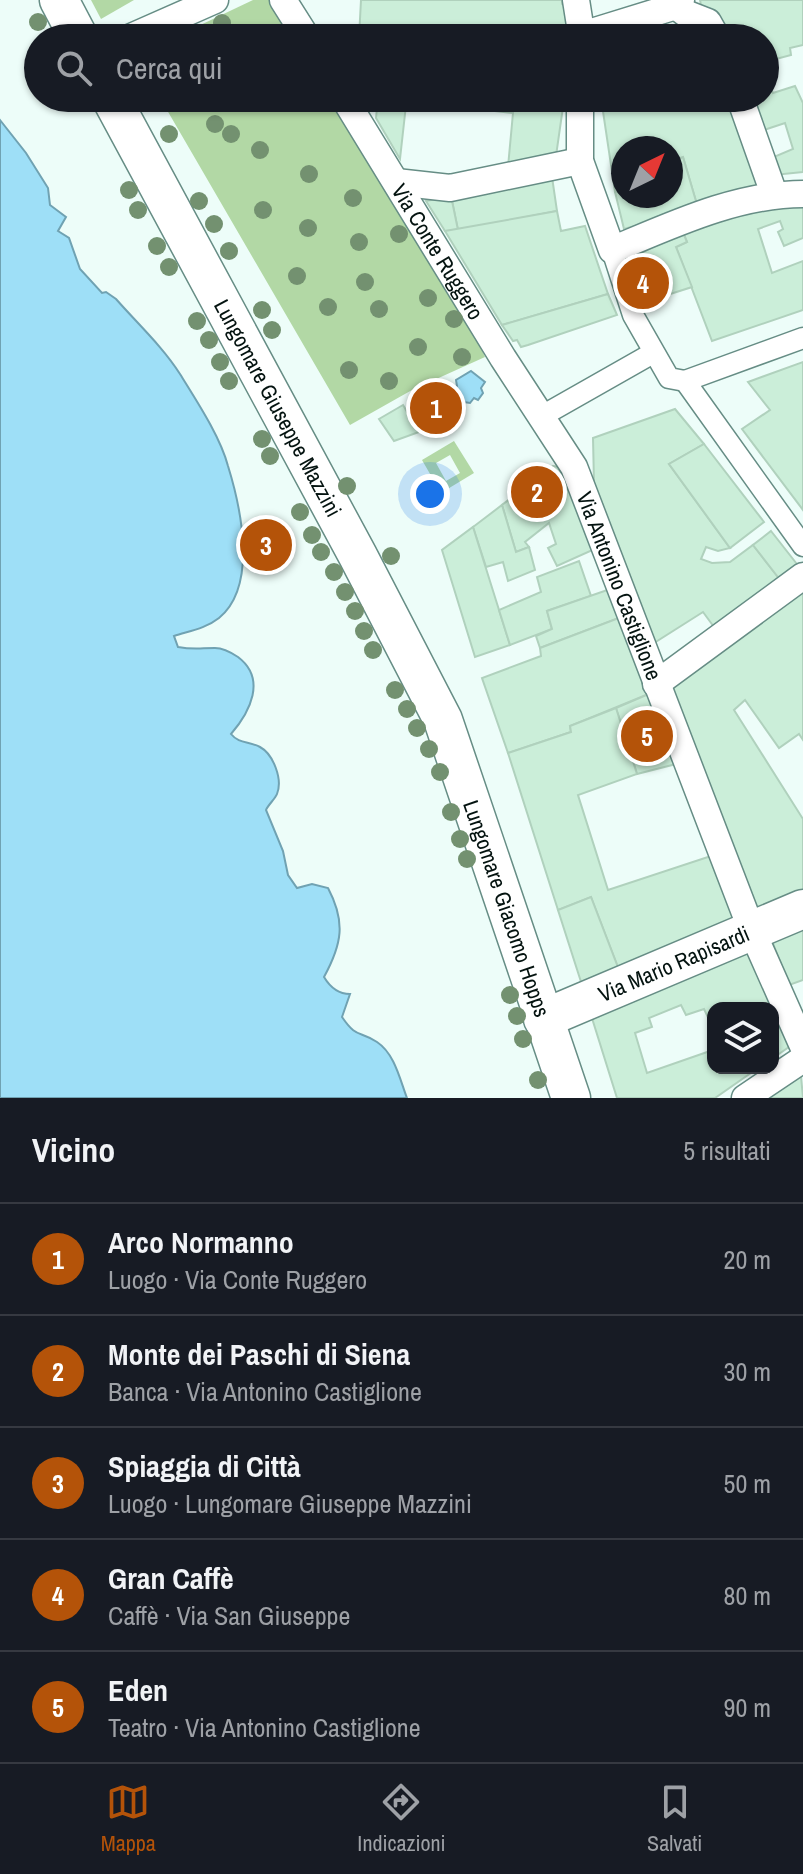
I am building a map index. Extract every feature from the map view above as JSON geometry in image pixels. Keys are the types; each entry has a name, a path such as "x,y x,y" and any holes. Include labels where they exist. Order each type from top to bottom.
{"main road":[{"path":"59,0 72,24"},
{"name":"Lungomare Giuseppe Mazzini","path":"118,112 443,720"},
{"name":"Lungomare Giacomo Hopps","path":"443,720 571,1098"},
{"name":"Via Mario Rapisardi","path":"543,1019 803,909"}],"street":[{"path":"161,24 215,0"},
{"path":"283,0 298,24"},
{"path":"576,0 580,24"},
{"path":"622,24 681,6 709,24"},
{"name":"Via Conte Ruggero","path":"353,112 557,438"},
{"path":"580,112 580,161 633,315 669,378 685,381 803,338"},
{"path":"745,112 774,194"},
{"path":"396,182 450,188 580,161"},
{"path":"612,250 678,222 774,194 803,194"},
{"path":"538,410 653,353"},
{"path":"685,381 803,546"},
{"name":"Via Antonino Castiglione","path":"557,438 574,467 752,931 803,1046"},
{"path":"656,684 803,576"},
{"path":"745,1098 803,1059"}],"green space":[{"path":"91,0 134,0 101,19"},
{"path":"253,0 270,0 285,24 202,24"},
{"path":"168,112 339,112 476,337 485,357 412,390 350,425"},
{"path":"454,441 474,473 441,493 422,460","holes":["450,455 460,473 446,481 436,463"]}],"water":[{"path":"0,120 48,188 50,205 66,217 58,231 69,238 80,269 102,293 106,292 116,299 166,354 200,407 224,454 241,524 243,546 239,587 231,604 214,622 174,636 178,647 218,648 230,652 247,666 252,675 254,685 249,706 231,734 265,750 273,761 279,788 266,810 283,851 288,875 297,888 312,884 328,888 338,912 338,943 324,977 335,989 350,994 342,1017 355,1031 377,1042 388,1053 407,1098 0,1098"},
{"path":"471,371 485,382 478,400 474,398 470,403 464,402 454,392 456,380"}],"building":[{"path":"361,0 562,0 568,8 568,24 360,24"},
{"path":"700,0 803,0 803,45 790,48 791,55 779,58 779,24 714,24 702,10"},
{"path":"795,86 803,103 803,172 774,175 769,159 793,149 785,123 761,131 755,112 779,112 779,91"},
{"path":"377,112 405,112 400,159 376,118"},
{"path":"504,112 562,112 556,156 508,167 513,113"},
{"path":"603,112 737,112 764,188 698,208 683,157 683,136 611,136 611,165"},
{"path":"683,157 698,208 624,229 619,208 683,208"},
{"path":"552,177 557,211 458,230 451,196"},
{"path":"451,196 458,230 445,231 426,201"},
{"path":"803,199 803,238 784,246 778,232 783,229 780,221 758,229 772,273 803,261 803,310 712,341 676,247 687,242 682,230"},
{"path":"557,211 561,231 585,226 608,294 502,325 445,231"},
{"path":"682,230 687,242 676,247 692,287 642,303 626,262"},
{"path":"608,294 617,315 528,345 521,347 517,340 513,341 502,325"},
{"path":"803,362 803,510 742,429 770,410 748,382"},
{"path":"433,385 455,419 435,425 417,397"},
{"path":"403,405 419,432 394,441 379,419"},
{"path":"675,409 704,444 669,464 730,548 718,551 706,547 701,559 712,563 730,562 753,545 781,581 714,627 703,612 654,643 594,483 593,438"},
{"path":"704,444 764,522 730,548 669,464"},
{"path":"553,466 564,468 597,548 557,566 548,548 556,544 549,523 525,542 529,547 516,552 502,505"},
{"path":"502,505 516,552 529,547 535,570 508,581 503,562 486,567 473,527"},
{"path":"473,527 510,645 475,657 442,550"},
{"path":"771,531 800,568 781,581 753,545"},
{"path":"579,561 591,596 547,611 552,629 510,645 499,610 541,592 537,577"},
{"path":"803,587 803,740 799,734 779,748 745,700 734,710 803,819 803,895 756,915 669,690"},
{"path":"613,588 624,616 540,648 536,636 552,629 547,611"},
{"path":"624,616 651,693 570,726 571,732 508,753 482,678 541,656 540,648"},
{"path":"651,693 680,763 637,774 616,708"},
{"path":"616,708 637,774 578,795 608,890 714,855 741,921 619,970 591,897 558,910 508,753 571,732 570,726"},
{"path":"591,897 619,970 582,985 558,910"},
{"path":"803,924 803,980 789,985 771,938"},
{"path":"750,948 771,1002 707,1002 707,1015 704,1009 686,1015 681,1005 649,1018 652,1027 635,1033 647,1073 707,1052 707,1074 749,1074 715,1098 617,1098 591,1015"},
{"path":"779,1022 789,1047 779,1054"},
{"path":"801,1076 803,1098 768,1098 788,1085"}],"place":[{"name":"Gran Caffè","path":"643,283"},
{"name":"Arco Normanno","path":"436,408"},
{"name":"Monte dei Paschi di Siena","path":"537,492"},
{"name":"Spiaggia di Città","path":"266,545"},
{"name":"Eden","path":"647,736"}]}
